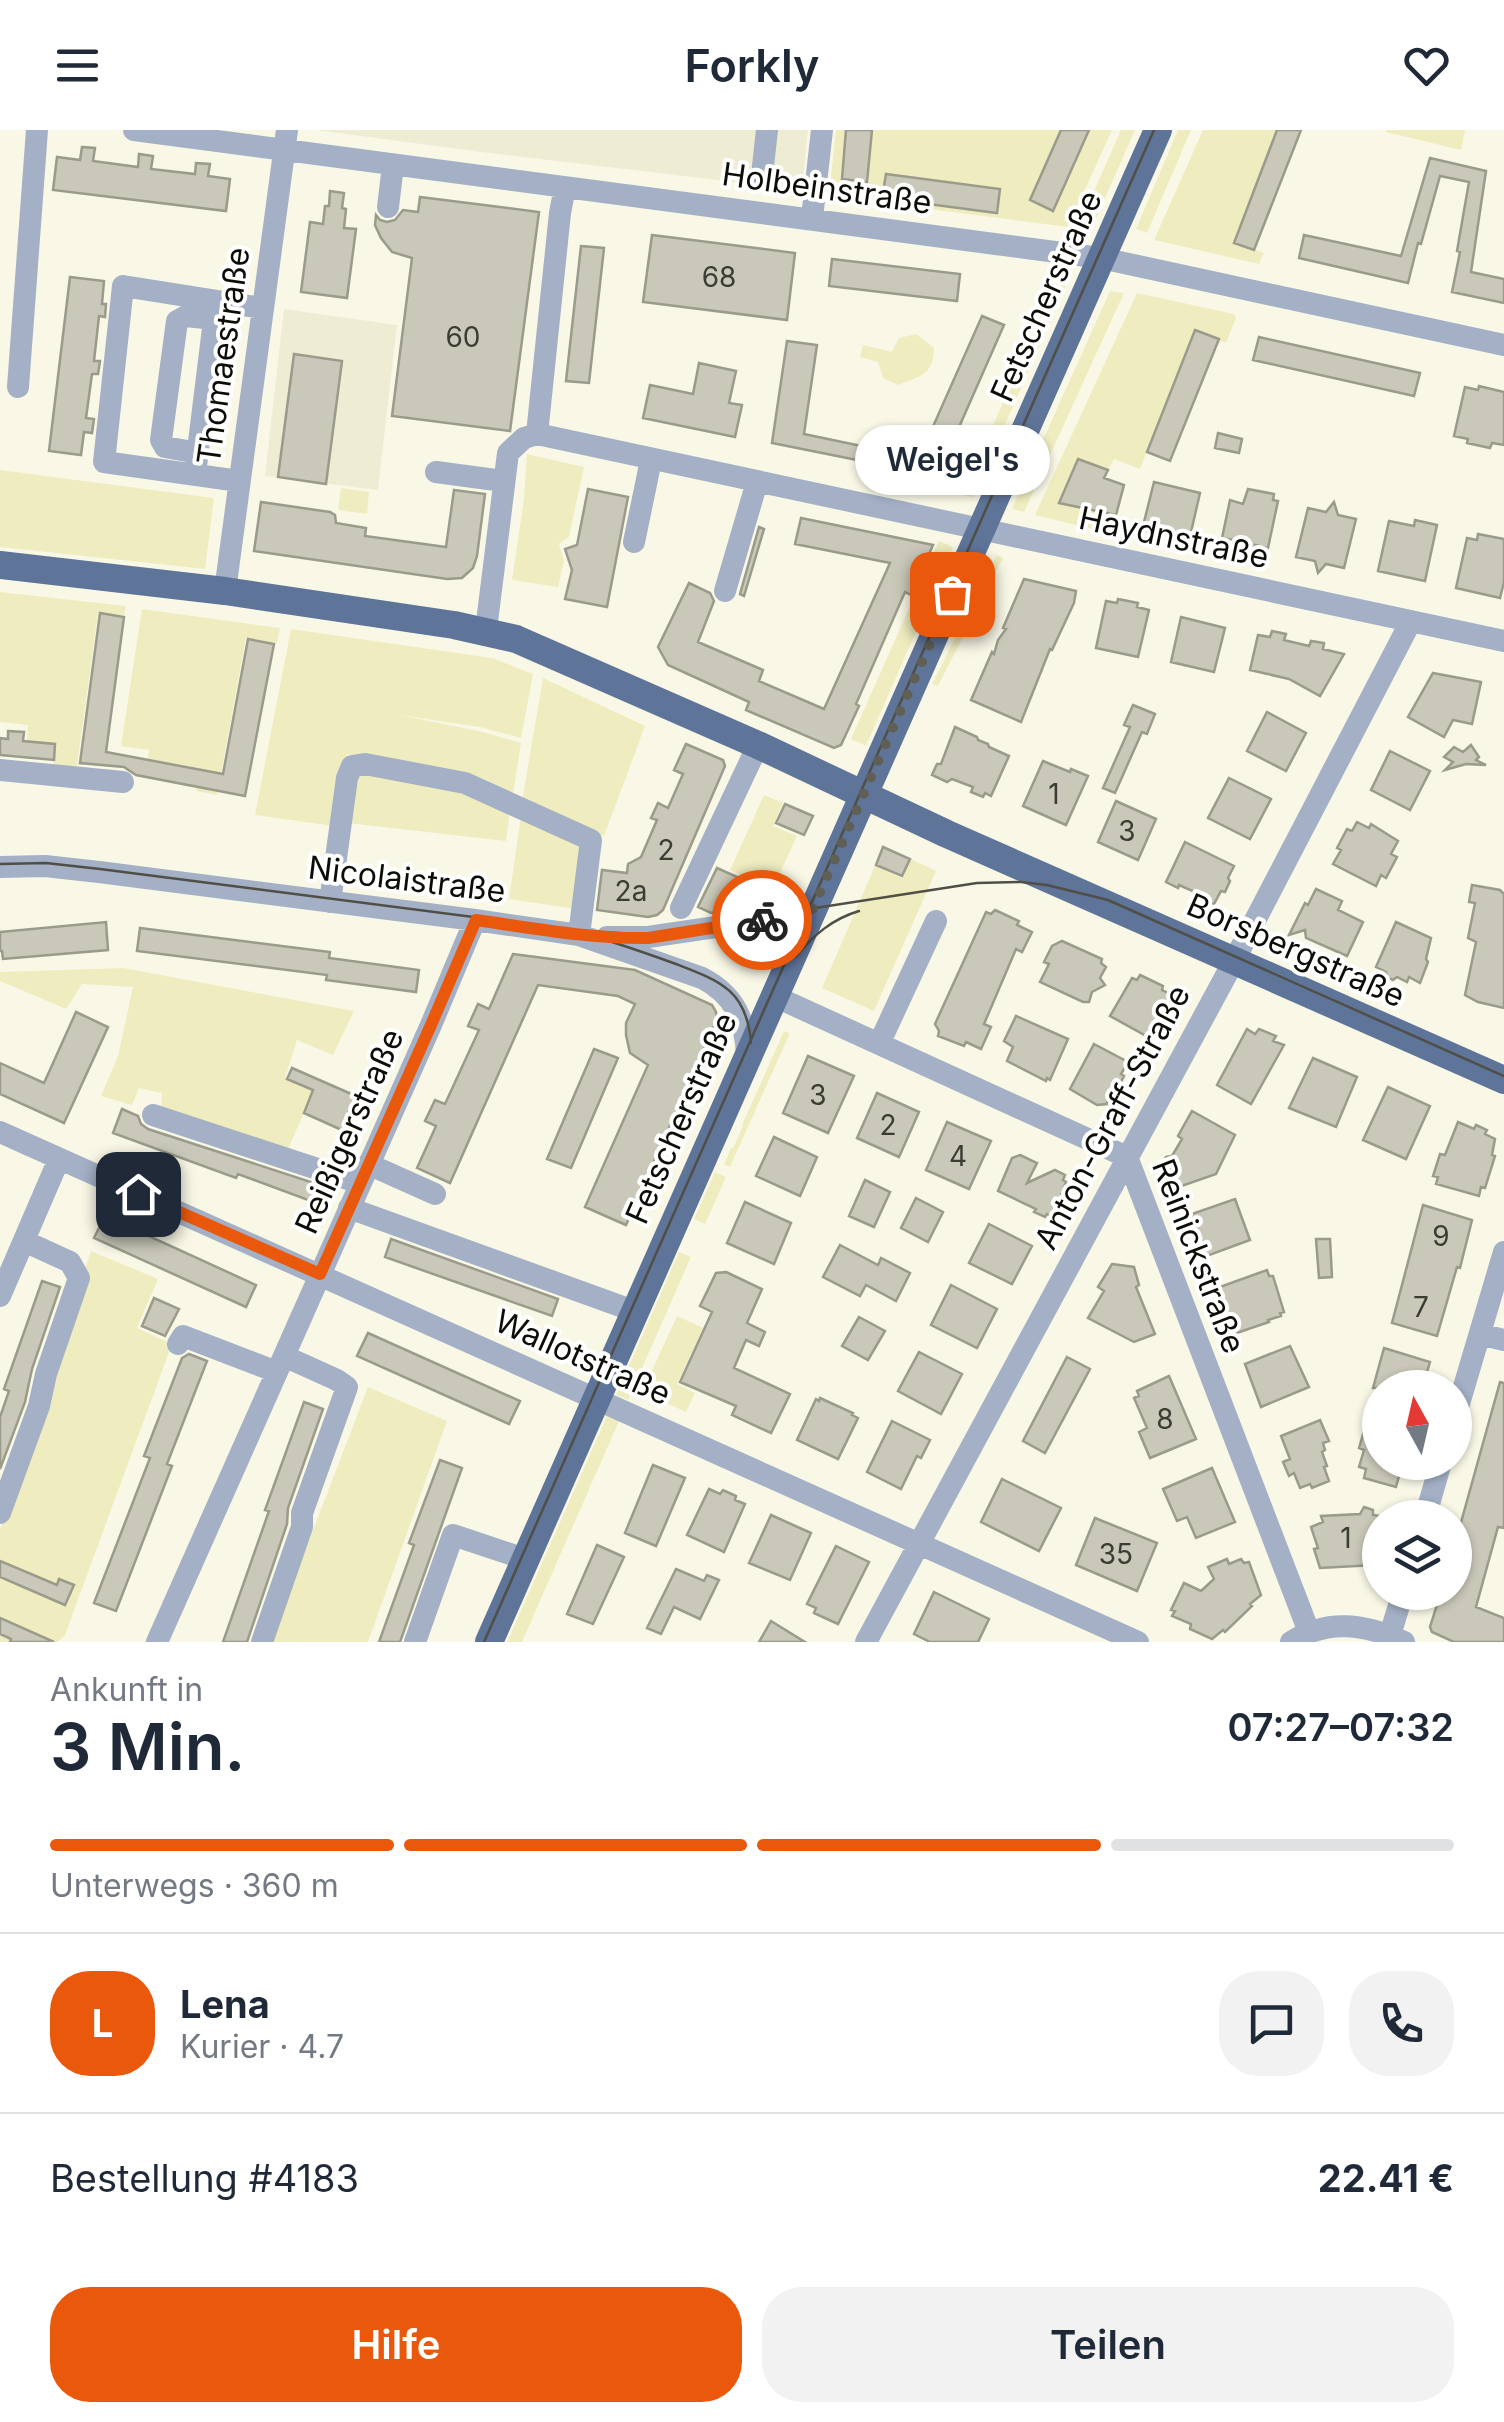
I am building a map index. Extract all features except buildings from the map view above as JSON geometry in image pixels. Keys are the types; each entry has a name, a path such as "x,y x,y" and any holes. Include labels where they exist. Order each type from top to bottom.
{"main road":[{"name":"Fetscherstraße","path":"489,1642 1158,130"},
{"name":"Borsbergstraße","path":"0,565 225,591 486,630 541,648 758,744 893,810 1504,1080"}],"street":[{"path":"18,388 37,130"},
{"name":"Holbeinstraße","path":"134,130 286,140 394,165 1101,258 1504,346"},
{"path":"762,176 767,130"},
{"path":"812,218 822,130"},
{"name":"Thomaestraße","path":"225,591 286,140"},
{"path":"388,207 394,165"},
{"path":"486,630 508,453 524,438 537,434 565,187"},
{"path":"196,464 104,462 123,286 215,310"},
{"path":"239,481 196,464 165,447 162,440 177,321 183,316 215,310 262,308"},
{"path":"196,464 215,310"},
{"name":"Haydnstraße","path":"537,434 1504,641"},
{"path":"634,542 652,460"},
{"path":"436,472 502,487"},
{"path":"725,591 757,482"},
{"name":"Anton-Graff-Straße","path":"866,1642 1234,960 1411,621"},
{"path":"681,908 758,744"},
{"path":"330,902 347,778 352,766 365,764 465,782 591,840 579,935 648,938 811,913"},
{"path":"0,770 122,782"},
{"name":"Nicolaistraße","path":"0,867 45,866 579,935 716,986 728,995 741,1016 747,1057"},
{"name":"Reißigerstraße","path":"157,1642 476,920"},
{"path":"879,1044 936,921"},
{"name":"Reinickstraße","path":"774,996 1127,1158 1300,1637"},
{"path":"153,1115 435,1194"},
{"name":"Wallotstraße","path":"0,1132 1138,1642"},
{"path":"0,1296 6,1263 24,1241 59,1159"},
{"name":"Wallotstraße","path":"349,1208 634,1311"},
{"path":"0,1513 79,1278 70,1262 24,1241"},
{"path":"1469,1370 1504,1252"},
{"path":"1480,1334 1504,1340"},
{"path":"178,1344 183,1336 337,1380 346,1388 262,1642"},
{"path":"415,1642 453,1535 525,1559"},
{"path":"1300,1637 1337,1625 1363,1626 1394,1640 1400,1610"}],"shaded area":[{"path":"317,130 808,130 802,190"},
{"path":"836,130 1112,130 1068,227 829,196"},
{"path":"1121,130 1135,130 1094,223 1082,218"},
{"path":"1178,130 1191,130 1147,233 1136,229"},
{"path":"1203,130 1277,130 1234,242 1264,253 1259,264 1154,240"},
{"path":"1386,130 1465,130 1461,150"},
{"path":"1056,283 1066,286 973,497 962,495"},
{"path":"1110,291 1124,293 1024,512 1012,509"},
{"path":"1137,293 1234,314 1236,318 1226,343 1195,331 1140,469 1114,459 1108,470 1078,460 1111,514 1109,529 1116,530 1119,519 1124,520 1121,536 1035,515"},
{"path":"284,309 397,325 378,490 265,476"},
{"path":"916,334 934,348 928,369 913,379 898,385 883,378 878,362 860,357 863,345 892,352 899,338"},
{"path":"527,454 584,467 569,537 559,544 564,561 558,587 512,580"},
{"path":"0,470 214,498 205,569 0,547"},
{"path":"341,488 369,492 367,514 338,510"},
{"path":"939,541 953,547 866,746 851,739"},
{"path":"997,555 1003,558 938,686 932,684"},
{"path":"0,592 126,606 124,615 98,613 76,773 53,771 55,745 27,741 28,725 0,722"},
{"path":"142,609 280,628 277,643 246,638 217,795 196,791 200,768 148,759 149,750 121,746"},
{"path":"291,629 492,658 533,674 521,738 480,727 399,715 521,743 513,794 482,778 347,754 334,826 255,815"},
{"path":"543,678 645,726 604,836 522,801"},
{"path":"360,773 456,787 510,809 506,841 347,823"},
{"path":"764,795 783,803 773,826 797,836 772,890 730,870"},
{"path":"521,816 583,847 577,909 509,899"},
{"path":"911,859 936,871 874,1011 822,988 875,866 902,878"},
{"path":"123,968 354,1011 333,1055 297,1040 285,1078 314,1091 287,1151 161,1109 162,1093 139,1088 132,1105 101,1096 118,1056 133,987 82,984 66,1009 0,981 0,972"},
{"path":"784,1031 790,1033 730,1167 724,1165 743,1126"},
{"path":"715,1172 726,1177 705,1224 694,1219"},
{"path":"91,1251 158,1279 137,1328 172,1344 65,1635 57,1642 0,1642 0,1529 45,1407 38,1403"},
{"path":"679,1252 691,1257 628,1400 616,1395"},
{"path":"677,1316 703,1328 677,1384 695,1393 686,1412 642,1392"},
{"path":"368,1387 447,1421 368,1642 270,1642"},
{"path":"607,1416 619,1421 522,1642 507,1642"}],"tram line":[{"path":"484,1642 1154,130"},
{"path":"0,864 46,863 630,934 977,883 1047,885 1108,900 1504,1076"},
{"path":"796,956 824,929 859,911"},
{"path":"609,941 718,982 744,1011 751,1043"}],"way so far":[{"path":"762,920 811,913 952,594"}],"place":[{"name":"Weigel's","path":"952,594"}],"route":[{"path":"138,1194 320,1274 476,920 579,935 648,938 762,920"}]}
